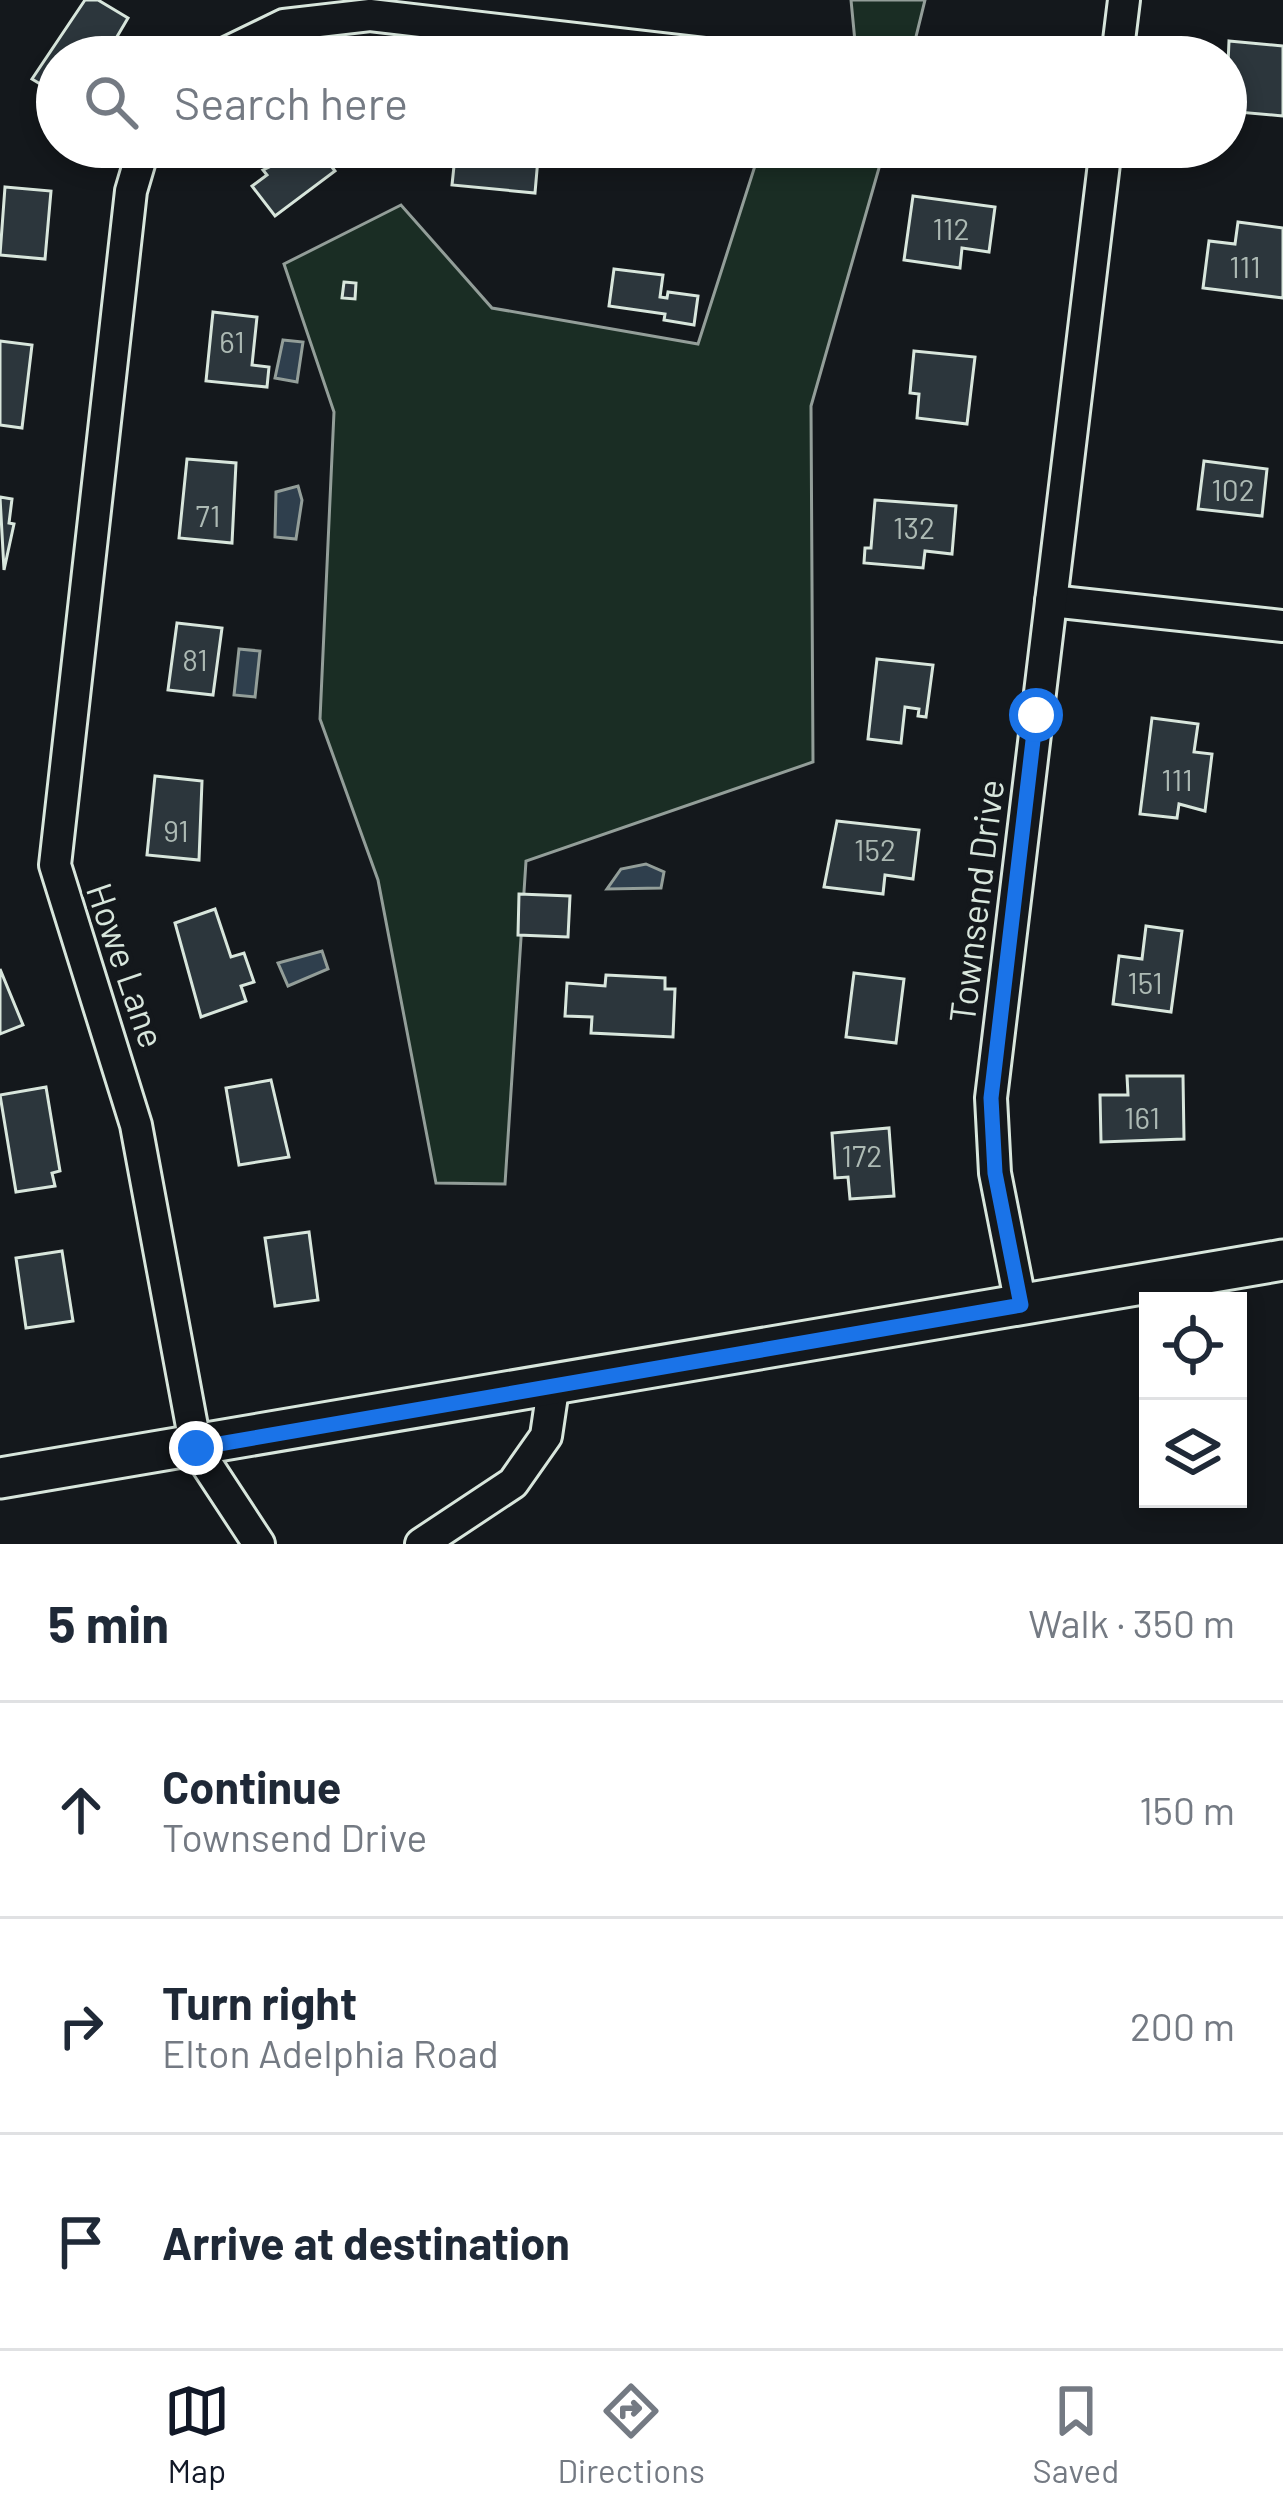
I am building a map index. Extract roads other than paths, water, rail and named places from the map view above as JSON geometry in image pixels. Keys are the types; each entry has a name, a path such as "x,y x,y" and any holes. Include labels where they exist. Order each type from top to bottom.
{"main road":[{"path":"0,1478 1283,1260"}],"street":[{"path":"1120,36 1124,0"},
{"path":"261,36 284,25 370,15 550,36"},
{"name":"Howe Lane","path":"138,168 131,191 56,866 136,1125 196,1448"},
{"name":"Townsend Drive","path":"1021,1305 995,1173 991,1098 1103,168"},
{"path":"1051,601 1283,626"},
{"path":"421,1544 513,1483 546,1436 554,1382"},
{"path":"196,1448 259,1544"}],"water":[{"path":"283,340 303,342 297,382 275,378"},
{"path":"298,486 302,500 296,539 275,537 276,492"},
{"path":"239,649 260,651 255,697 234,695"},
{"path":"646,864 664,872 661,888 607,889 621,869"},
{"path":"322,951 328,969 288,986 278,963"}]}
